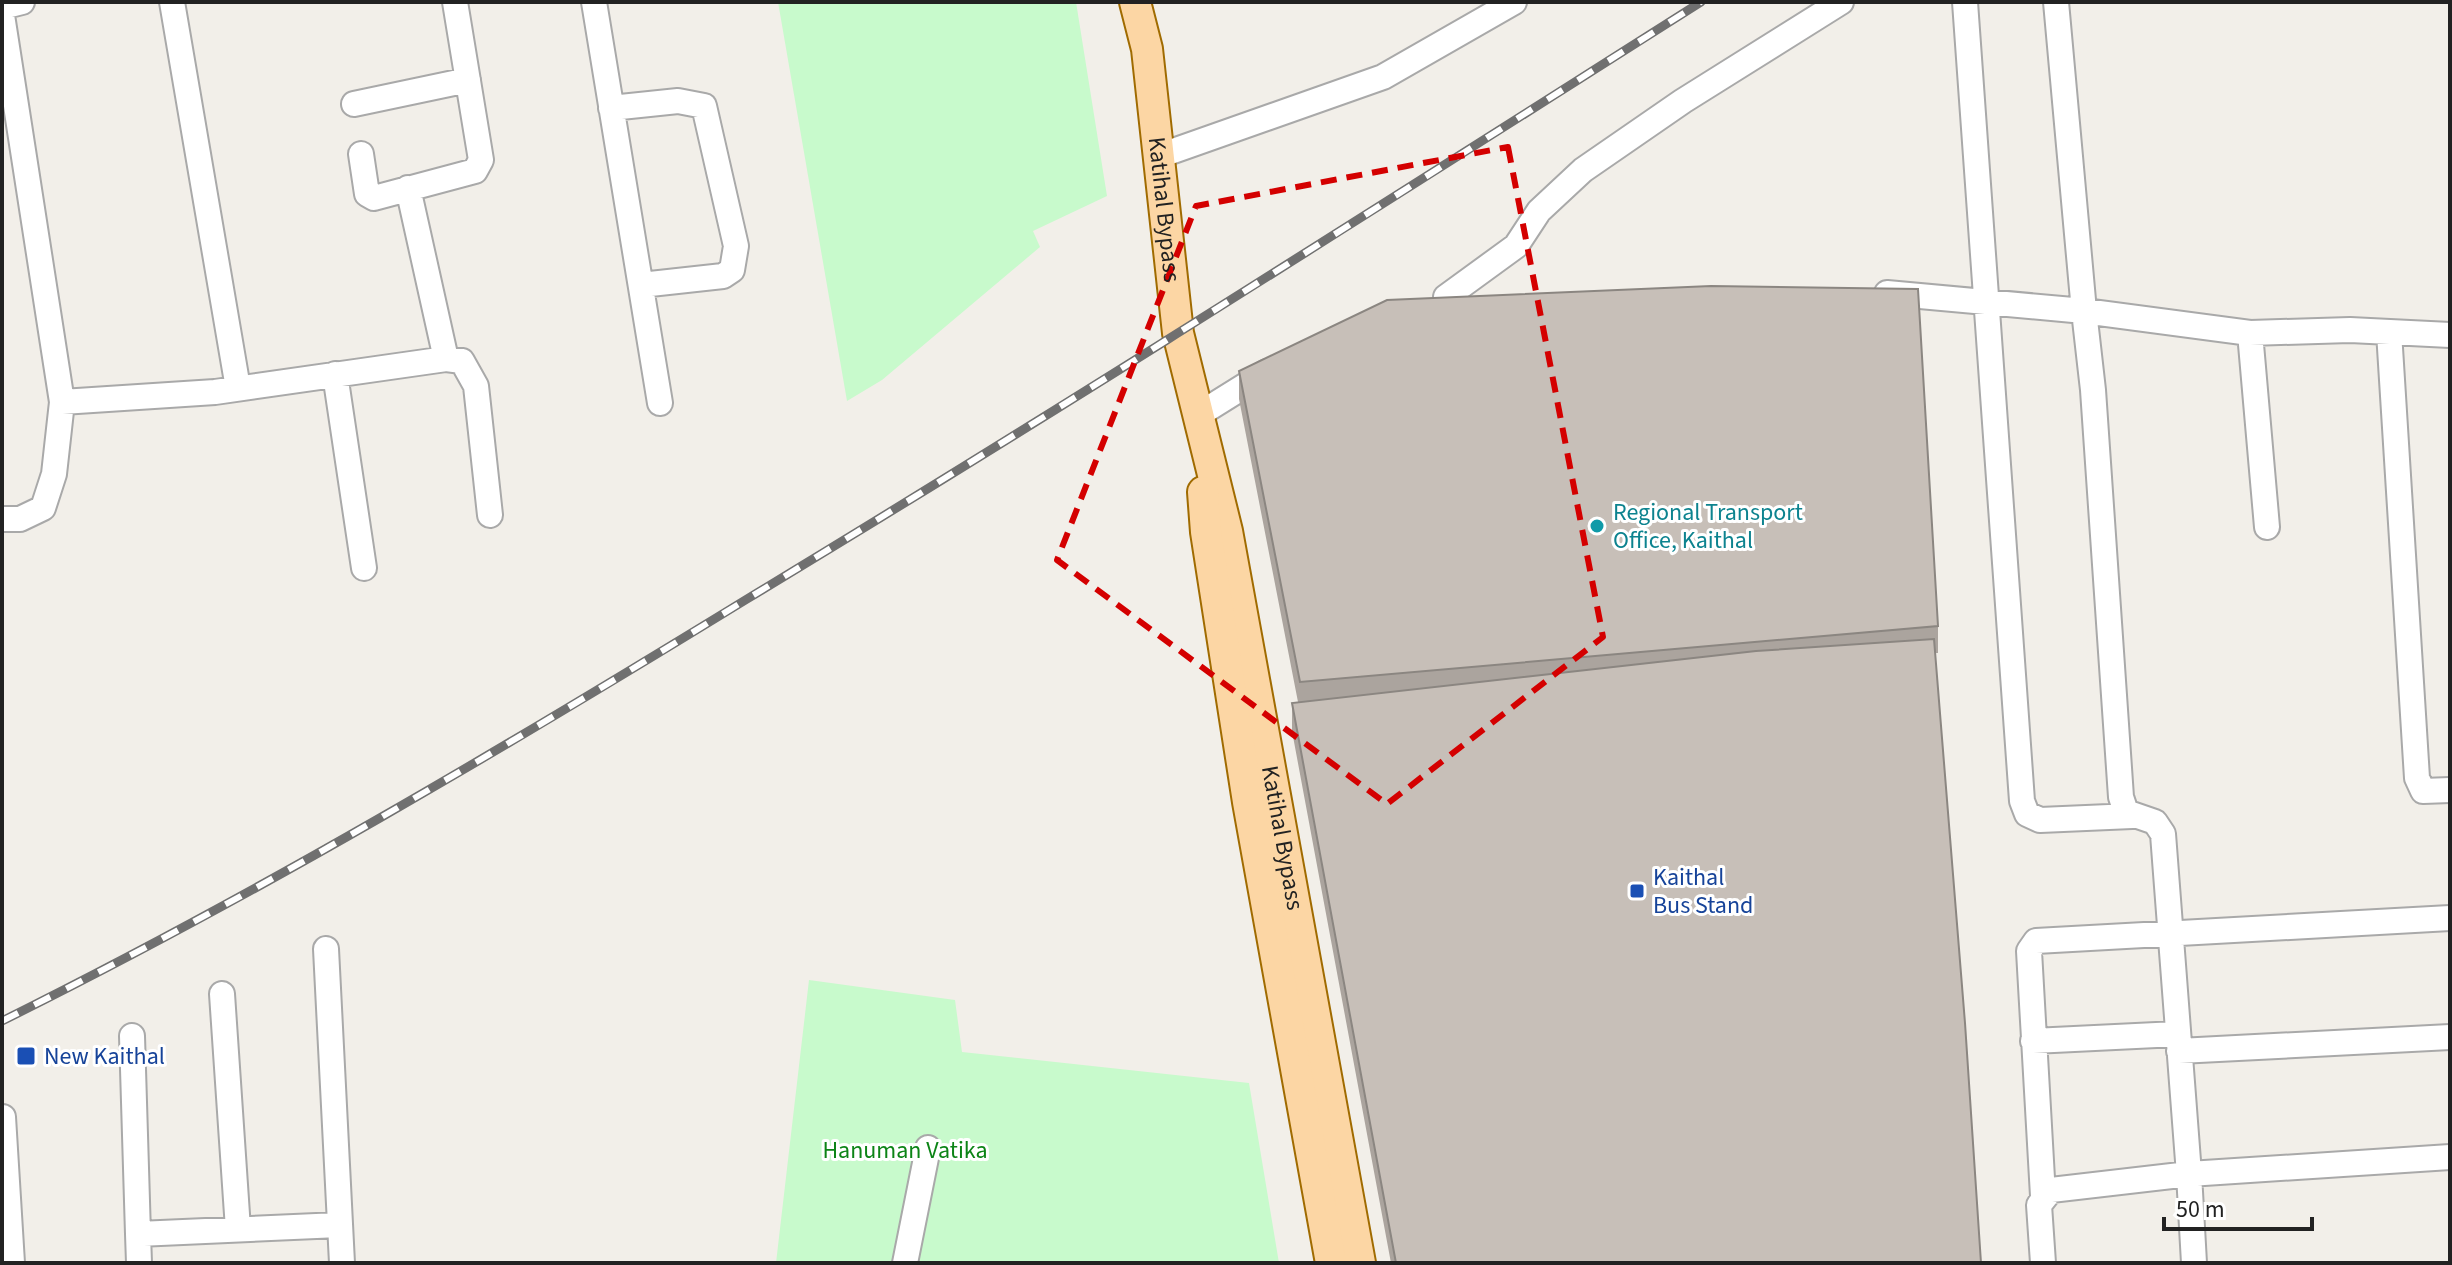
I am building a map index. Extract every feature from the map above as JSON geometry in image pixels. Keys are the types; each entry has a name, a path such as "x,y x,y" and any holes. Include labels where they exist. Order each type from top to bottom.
{"main road":[{"name":"Katihal Bypass","path":"1135,2 1147,49 1178,333 1227,531 1360,1263"},
{"name":"Katihal Bypass","path":"1198,415 1206,532 1248,802 1331,1263"}],"street":[{"path":"2,7 22,2"},
{"path":"172,2 238,388"},
{"path":"361,154 370,197 475,171 481,160 455,2"},
{"path":"594,2 660,403"},
{"path":"1159,156 1383,77 1514,2"},
{"path":"1446,297 1516,246 1539,211 1583,170 1683,101 1841,2"},
{"path":"1965,2 2023,808 2033,818 2048,821 2132,816 2155,822 2162,829 2194,1263"},
{"path":"2056,2 2093,390 2121,797 2126,812 2132,816"},
{"path":"2,15 62,402 54,474 43,508 20,519 2,519"},
{"path":"354,104 468,80"},
{"path":"611,108 678,101 704,106 736,246 732,270 723,276 641,285"},
{"path":"408,188 446,359"},
{"path":"1864,291 2084,311 2250,333 2450,335"},
{"path":"1418,303 1446,297 1483,300"},
{"path":"2389,332 2417,778 2423,791 2450,790"},
{"path":"2250,333 2267,527"},
{"path":"62,402 238,388 446,359 462,361 476,386 490,515"},
{"path":"1198,415 1284,362"},
{"path":"335,374 364,568"},
{"path":"2043,1263 2039,1205 2043,1196 2029,951 2033,944 2041,940 2450,918"},
{"path":"326,949 342,1263"},
{"path":"222,994 238,1229"},
{"path":"132,1036 139,1263"},
{"path":"2033,1041 2178,1043 2450,1037"},
{"path":"3,1117 12,1263"},
{"path":"905,1263 928,1148"},
{"path":"2043,1196 2061,1187 2189,1174 2450,1157"},
{"path":"138,1234 339,1225"}],"highlighted area":[{"path":"1508,147 1603,637 1387,804 1057,560 1196,206"}],"green space":[{"path":"778,2 1076,2 1107,196 1033,231 1040,247 882,380 847,401"},
{"name":"Hanuman Vatika","path":"809,980 955,1000 962,1052 1249,1083 1279,1263 776,1263"}],"building":[{"name":"Regional Transport Office, Kaithal","path":"1711,286 1918,289 1938,626 1300,682 1239,371 1387,300"},
{"name":"Kaithal Bus Stand","path":"1934,639 1981,1263 1396,1263 1292,703 1756,651"}],"railway":[{"path":"2,1021 286,871 564,710 1106,378 1701,2"}],"place":[{"name":"Regional Transport Office, Kaithal","path":"1597,526"},
{"name":"Kaithal Bus Stand","path":"1637,891"},
{"name":"New Kaithal","path":"26,1056"}]}
